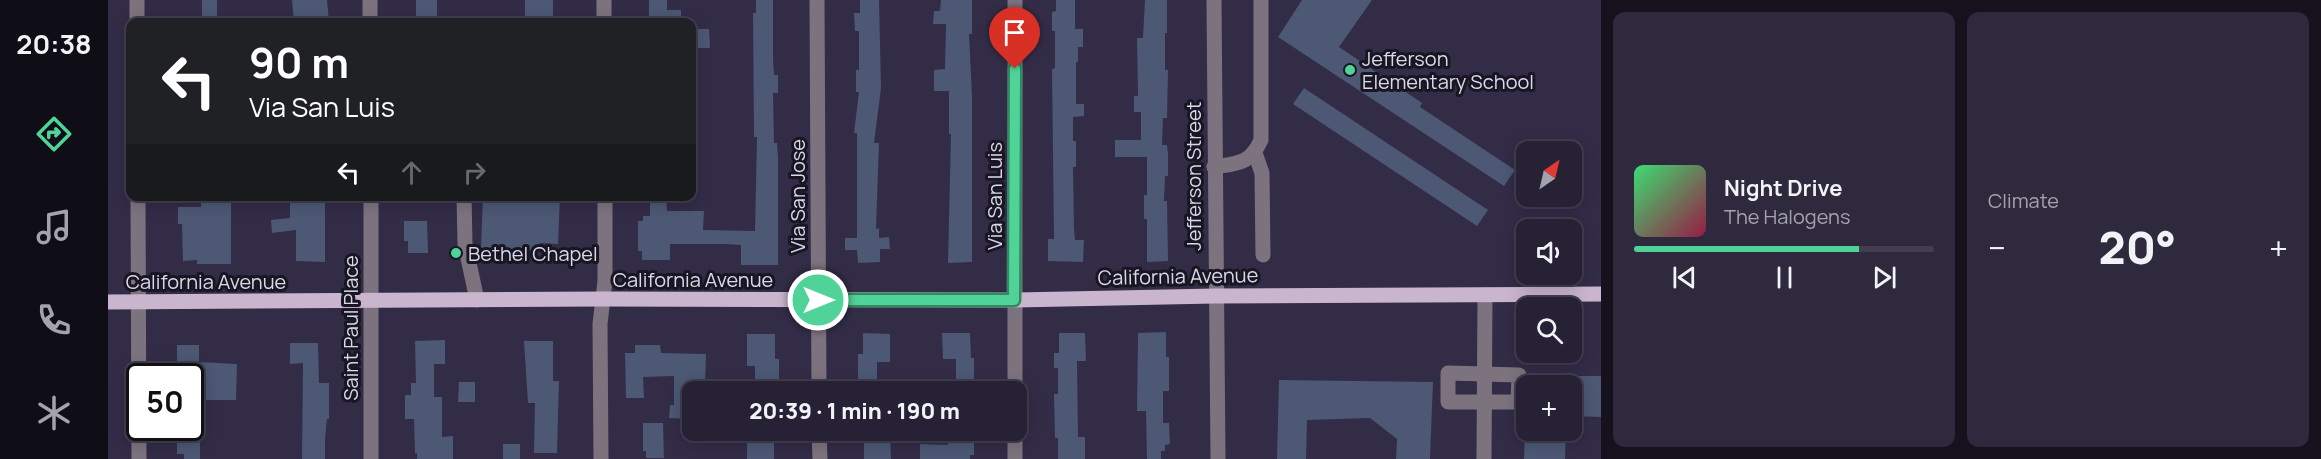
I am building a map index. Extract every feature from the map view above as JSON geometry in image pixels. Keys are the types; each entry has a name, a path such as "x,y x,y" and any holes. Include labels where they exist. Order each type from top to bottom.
{"main road":[{"name":"California Avenue","path":"108,302 603,299 1014,300 1215,296 1601,294"}],"street":[{"path":"136,0 137,18"},
{"path":"370,0 370,18"},
{"path":"604,0 604,18"},
{"name":"Via San Jose","path":"817,0 819,381"},
{"name":"Via San Luis","path":"1015,0 1015,381"},
{"name":"Jefferson Street","path":"1214,0 1218,459"},
{"path":"1214,167 1242,163 1255,153 1261,140 1261,0"},
{"path":"1255,153 1262,173 1263,255"},
{"path":"138,201 139,459"},
{"name":"Saint Paul Place","path":"370,459 371,201"},
{"path":"464,201 465,244 477,300"},
{"path":"601,459 600,324 605,280 605,201"},
{"path":"1484,459 1485,295"},
{"path":"1448,373 1484,374 1518,375 1518,402 1448,402 1448,373"},
{"path":"819,441 820,459"},
{"path":"1015,441 1015,459"}],"building":[{"path":"202,0 217,0 217,18 202,18"},
{"path":"292,0 327,0 329,18 294,18"},
{"path":"416,0 437,0 437,17 416,17"},
{"path":"525,0 553,0 553,16 525,16"},
{"path":"649,0 667,0 667,10 681,10 681,18 649,18"},
{"path":"756,0 773,0 774,75 778,75 778,93 773,93 774,143 777,143 778,158 778,265 741,265 741,245 723,244 670,244 670,260 642,260 642,251 638,251 638,221 643,221 643,216 650,216 650,201 666,201 667,211 704,211 703,230 755,231 757,137 754,137 753,13 756,13"},
{"path":"860,0 879,0 881,88 874,143 879,143 876,229 879,228 879,238 889,237 890,249 880,249 880,262 858,263 857,250 845,250 845,238 857,238 857,133 854,133 859,92 856,92 856,70 859,70 859,31 855,31 854,13 860,13"},
{"path":"941,0 972,0 972,34 969,34 972,96 972,262 948,263 951,134 949,134 949,91 934,91 934,70 945,69 946,24 933,24 934,11 940,11"},
{"path":"1056,0 1075,0 1075,29 1083,29 1083,47 1078,47 1078,62 1076,62 1076,104 1084,104 1084,116 1073,117 1076,167 1073,167 1075,240 1084,240 1083,262 1048,261 1048,239 1054,239 1052,69 1055,68 1055,31 1052,31 1052,12 1056,11"},
{"path":"1145,0 1167,0 1165,70 1168,70 1167,118 1163,118 1162,145 1167,145 1168,154 1168,176 1165,176 1164,201 1167,201 1168,261 1147,262 1147,219 1144,219 1144,195 1147,195 1147,157 1115,157 1115,140 1141,140 1141,112 1134,112 1134,96 1138,96 1137,38 1143,38"},
{"path":"1302,0 1372,0 1339,47 1422,103 1420,107 1515,170 1504,186 1278,37"},
{"path":"696,29 709,29 710,48 696,48"},
{"path":"1304,88 1488,210 1477,226 1293,104"},
{"path":"201,201 231,201 231,264 197,264 197,260 183,261 182,224 178,224 178,207 201,207"},
{"path":"290,201 325,201 325,262 296,261 296,230 272,233 271,220 290,218"},
{"path":"483,201 560,201 558,244 540,243 540,251 481,248"},
{"path":"404,221 427,221 428,253 408,253 408,241 404,241"},
{"path":"1166,332 1169,391 1163,391 1163,423 1169,423 1170,444 1165,445 1165,451 1161,451 1161,459 1147,459 1146,411 1137,411 1138,333"},
{"path":"863,333 890,334 890,362 877,362 877,381 858,381 858,354 863,354"},
{"path":"942,333 970,333 971,358 974,358 974,381 956,381 956,359 943,359"},
{"path":"1059,333 1085,333 1086,361 1077,361 1078,437 1085,437 1085,459 1058,459 1054,394 1058,394 1058,368 1054,368 1054,353 1059,353"},
{"path":"747,334 775,334 775,359 779,359 779,381 755,381 755,366 747,366"},
{"path":"445,340 445,364 434,364 434,397 442,397 442,437 453,436 453,459 417,459 414,419 405,419 405,395 411,395 411,383 416,383 415,341"},
{"path":"524,341 553,341 553,381 559,381 557,453 534,453 535,403 528,403"},
{"path":"290,343 318,343 319,383 329,383 329,419 327,419 325,439 325,459 302,459 303,363 290,364"},
{"path":"177,345 199,345 199,362 237,364 236,400 204,400 204,363 177,362"},
{"path":"635,345 660,345 661,353 706,354 705,381 682,381 682,419 669,418 670,405 674,405 674,376 643,377 644,398 626,398 625,353 635,353"},
{"path":"1582,376 1601,376 1601,417 1582,416"},
{"path":"1279,380 1433,382 1430,459 1396,459 1397,439 1370,418 1307,420 1306,459 1277,459"},
{"path":"459,382 475,382 475,402 458,402"},
{"path":"643,423 663,423 664,458 646,458 646,451 643,451"},
{"path":"177,441 200,441 200,459 184,459 184,454 177,454"},
{"path":"747,441 774,441 774,459 747,459"},
{"path":"864,441 890,441 891,459 864,459"},
{"path":"948,441 974,441 974,455 970,455 970,459 920,459 920,444 948,445"},
{"path":"1525,441 1566,441 1565,459 1524,459"},
{"path":"503,444 520,444 520,459 503,459"}],"place":[{"name":"Jefferson Elementary School","path":"1350,70"},
{"name":"Bethel Chapel","path":"456,253"}],"route":[{"path":"818,300 1014,300 1015,69"}]}
